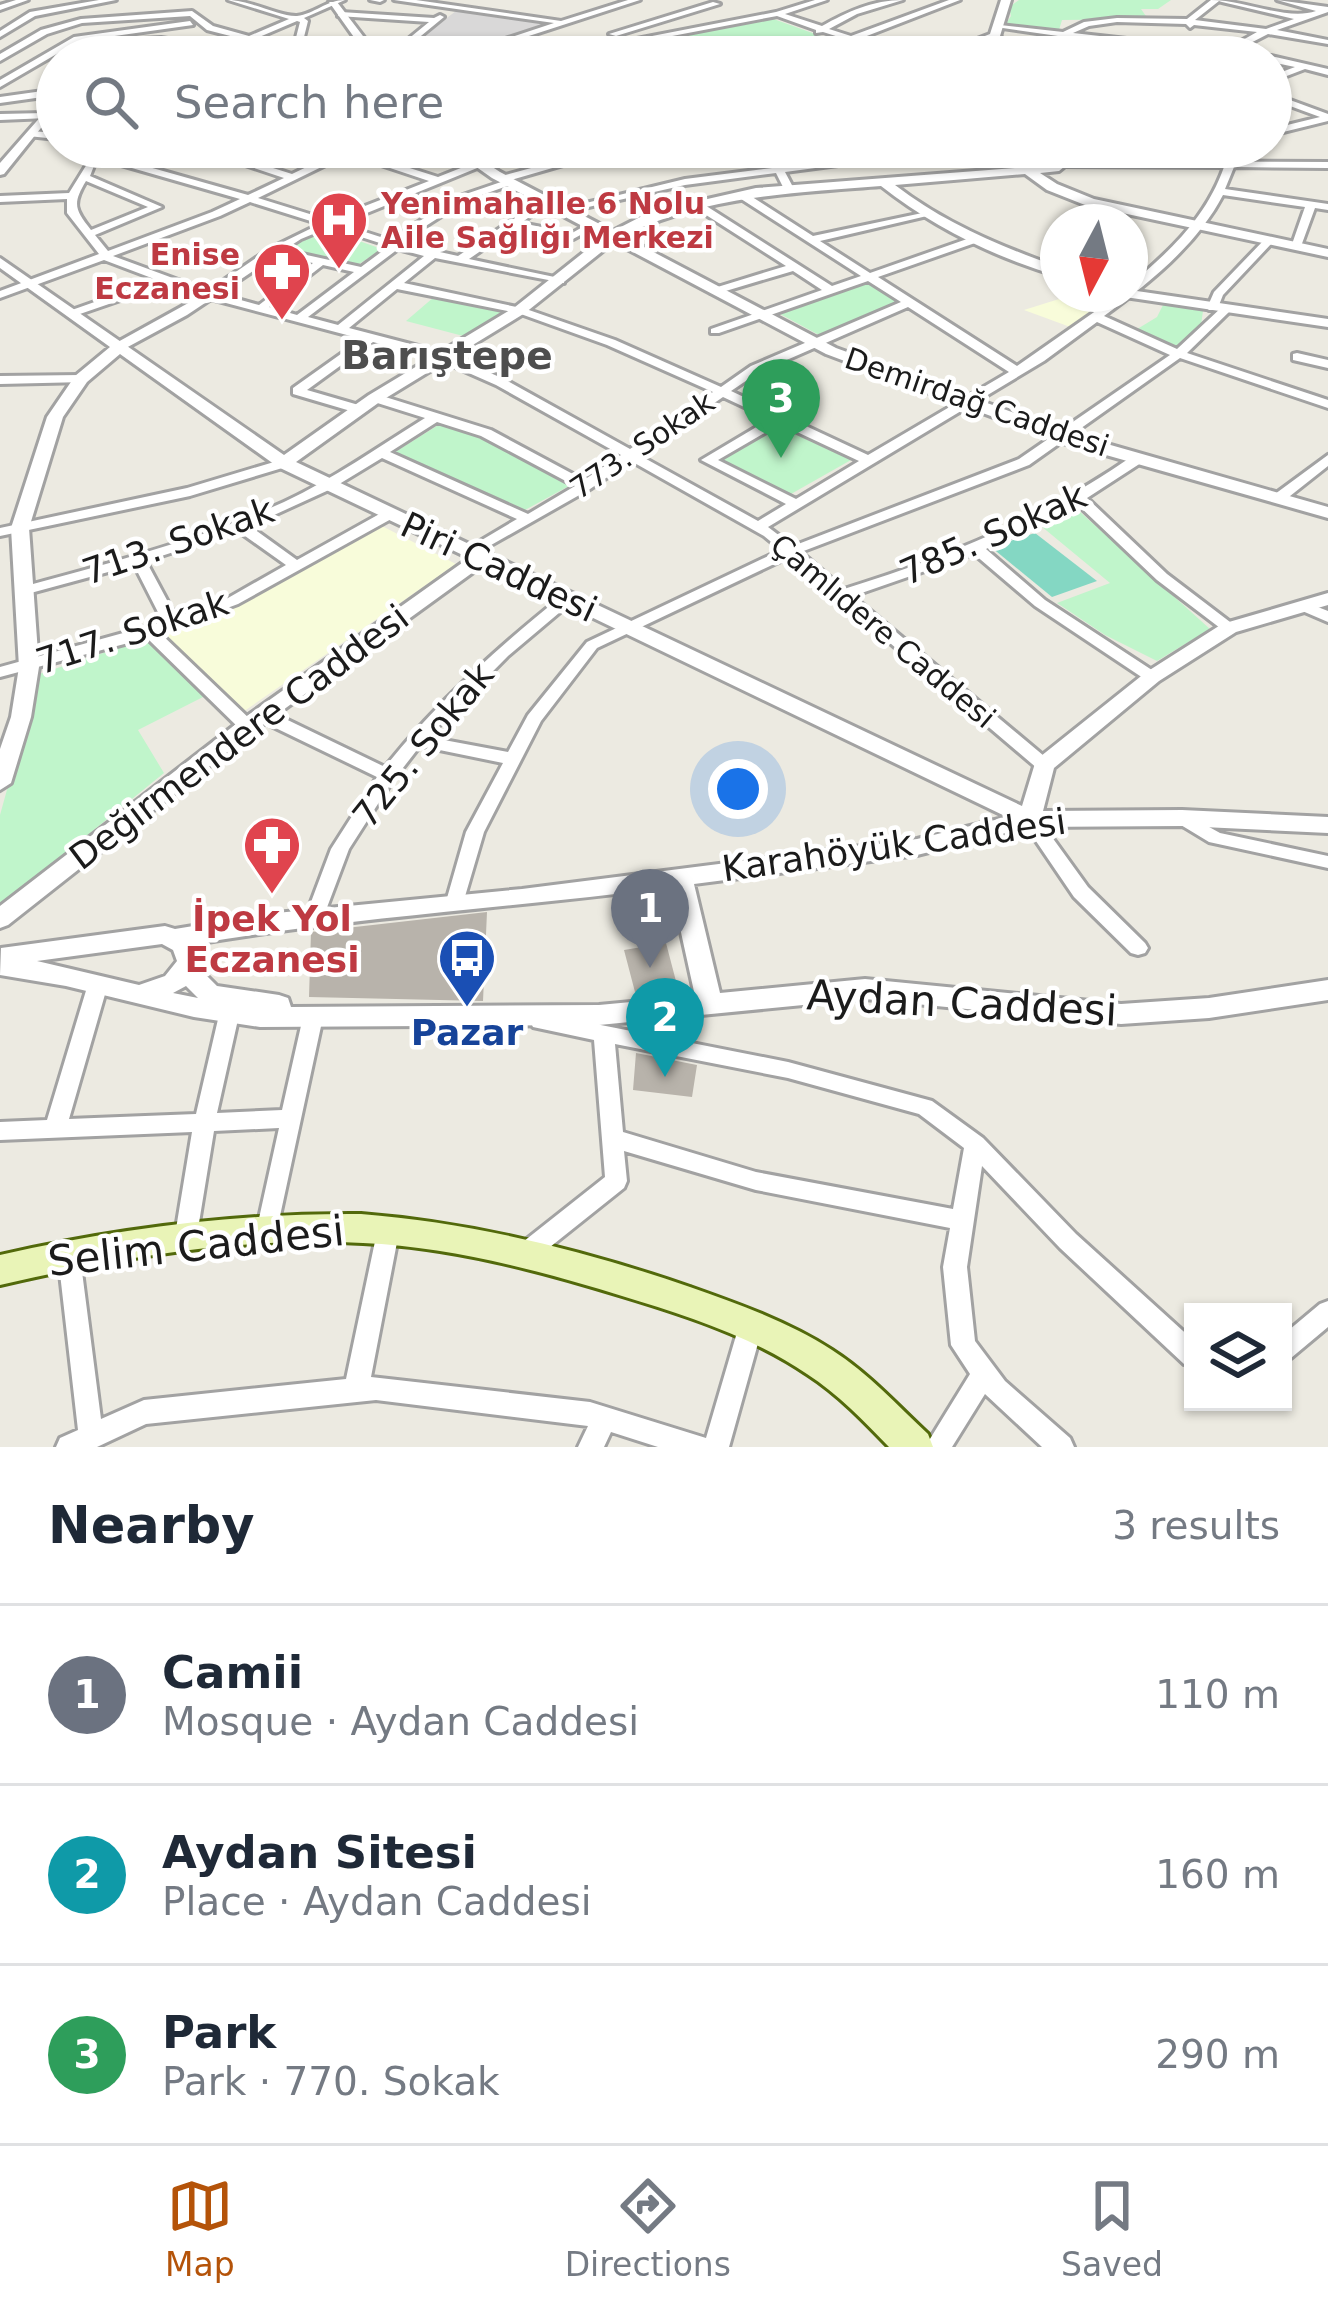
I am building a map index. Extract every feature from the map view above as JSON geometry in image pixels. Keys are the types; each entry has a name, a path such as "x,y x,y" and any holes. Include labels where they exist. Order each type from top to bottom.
{"main road":[{"name":"Selim Caddesi","path":"0,1270 69,1256 267,1232 388,1232 522,1256 701,1307 804,1353 858,1390 902,1441"}],"street":[{"path":"0,8 24,0"},
{"path":"0,35 22,17 112,0"},
{"path":"232,0 299,18 304,21 300,36"},
{"path":"398,0 564,22"},
{"path":"416,36 434,20 473,0"},
{"path":"519,36 636,0"},
{"path":"649,36 777,14 823,0"},
{"path":"819,31 854,12 899,0"},
{"path":"917,0 936,6"},
{"path":"858,36 956,0"},
{"path":"997,31 1006,0"},
{"path":"1187,22 1219,0 1301,18"},
{"path":"1281,0 1326,9"},
{"path":"90,2 107,36"},
{"path":"601,36 716,4"},
{"path":"339,6 359,36"},
{"path":"260,36 339,6 434,20"},
{"path":"1255,36 1326,9"},
{"path":"37,36 100,18 192,13 236,36"},
{"path":"777,14 838,36"},
{"path":"90,36 203,22"},
{"path":"1066,33 1089,24 1187,22 1328,42"},
{"path":"1187,22 1242,36"},
{"path":"997,31 1000,36"},
{"path":"985,36 997,31 1093,36"},
{"path":"1,57 36,37"},
{"path":"1,57 36,60"},
{"path":"1,82 36,61"},
{"path":"1292,62 1328,73"},
{"path":"1292,71 1307,64"},
{"path":"27,67 36,68"},
{"path":"0,100 36,97"},
{"path":"1292,104 1328,117"},
{"path":"0,116 36,116"},
{"path":"1292,126 1328,117"},
{"path":"0,171 36,128"},
{"path":"31,134 36,134"},
{"path":"1292,164 1328,165"},
{"path":"0,199 72,196 88,168"},
{"path":"136,168 250,198 393,245 560,281"},
{"path":"264,168 292,177"},
{"path":"0,295 108,258 311,168"},
{"path":"406,168 434,178"},
{"path":"0,784 21,717 28,667 27,590 10,530 55,417 81,379 120,346 209,296 273,251 448,168"},
{"name":"Demirdağ Caddesi","path":"487,168 817,344 960,402 1066,438 1328,513"},
{"path":"300,318 393,245 461,200 547,168"},
{"path":"562,210 686,182 783,168"},
{"path":"10,530 207,488 284,463 358,409 520,310 613,236 655,215 789,189 1041,168"},
{"path":"1148,275 1199,227 1222,192 1229,168"},
{"path":"779,169 789,189"},
{"path":"1030,172 1052,188 1090,202 1328,253"},
{"path":"84,177 157,207 88,234"},
{"path":"884,182 923,214 971,241 1040,266"},
{"path":"1222,192 1328,207"},
{"path":"742,195 1016,370"},
{"name":"Çamlıdere Caddesi","path":"72,196 72,213 108,258 209,296 441,356 500,382 758,527 1044,765"},
{"path":"460,260 545,201"},
{"path":"696,204 832,291"},
{"path":"1296,247 1311,205"},
{"path":"814,239 923,214"},
{"path":"511,224 573,236 592,226"},
{"path":"715,331 971,241"},
{"path":"454,904 475,832 534,719 592,645 789,552 1024,463 1066,438 1179,354 1219,308 1218,294 1268,242"},
{"path":"273,251 363,271"},
{"path":"342,328 433,254"},
{"name":"Piri Caddesi","path":"0,262 284,463 1030,819"},
{"path":"260,309 321,262"},
{"path":"715,291 790,268"},
{"path":"73,313 164,281"},
{"path":"395,285 520,310 722,391 870,460"},
{"path":"1148,296 1328,323"},
{"name":"773. Sokak","path":"475,556 755,369 910,302"},
{"path":"758,527 1016,370 1100,312"},
{"path":"1094,316 1179,354 1328,404"},
{"path":"358,409 296,391 373,337"},
{"path":"1297,357 1328,364"},
{"path":"0,380 81,379"},
{"path":"375,398 486,433 585,486"},
{"name":"713. Sokak","path":"27,590 138,560 239,525 327,486 436,417"},
{"path":"778,421 708,460 796,504"},
{"path":"379,452 528,519"},
{"name":"785. Sokak","path":"840,596 975,547 1081,500 1139,458"},
{"path":"1280,496 1328,459"},
{"path":"1081,500 1162,577 1229,628"},
{"name":"717. Sokak","path":"0,671 150,632 233,601 388,515"},
{"path":"239,525 295,565"},
{"path":"975,547 1040,603 1152,677"},
{"name":"Değirmendere Caddesi","path":"0,919 475,556"},
{"path":"138,560 172,624"},
{"name":"725. Sokak","path":"314,918 339,851 389,776 486,663 567,599"},
{"path":"1138,948 1081,892 1030,819 1044,765 1152,677 1229,628 1328,599"},
{"path":"1305,607 1328,617"},
{"path":"150,632 255,720 389,776"},
{"path":"418,740 513,759"},
{"path":"1182,818 1215,838 1328,862"},
{"name":"Karahöyük Caddesi","path":"176,938 917,847 1030,819 1182,818 1328,825"},
{"path":"680,875 709,1002"},
{"path":"0,957 128,942 152,934 176,938 184,945 200,988 223,998 381,1016"},
{"path":"117,990 108,968 128,942"},
{"path":"117,990 162,990 188,963"},
{"path":"0,967 230,1015 381,1016"},
{"name":"Aydan Caddesi","path":"381,1016 599,1015 866,989 1121,1014 1209,1008 1328,990"},
{"path":"56,1127 117,990"},
{"path":"185,1241 205,1120 230,1015"},
{"path":"267,1232 313,1017"},
{"path":"518,1017 788,1070 925,1107 975,1144 1068,1241 1184,1348"},
{"path":"522,1256 616,1181 604,1034"},
{"path":"0,1131 288,1119"},
{"path":"613,1138 756,1181 961,1220"},
{"path":"975,1144 956,1267 963,1345 984,1373 1061,1447"},
{"path":"356,1390 388,1232"},
{"path":"69,1256 80,1442 145,1412 376,1388 605,1418 698,1447"},
{"path":"1292,1342 1328,1312"},
{"path":"716,1447 750,1329"},
{"path":"938,1447 984,1373"},
{"path":"591,1447 605,1418"}],"shaded area":[{"path":"460,8 553,22 511,36 423,36"},
{"path":"1040,305 1040,312 1094,312 1073,328 1024,310"},
{"path":"380,525 456,564 243,712 160,634 235,605"},
{"path":"1035,533 1097,581 1052,597 991,547"}],"green space":[{"path":"1019,0 1171,0 1158,9 1141,9 1148,19 1062,20 1059,30 1005,25 1011,16 1009,7"},
{"path":"768,17 821,36 668,36"},
{"path":"325,229 382,249 356,266 285,251"},
{"path":"869,282 899,303 819,335 780,314"},
{"path":"434,297 504,311 467,337 406,321"},
{"path":"1165,301 1203,311 1201,325 1175,347 1134,331 1157,317"},
{"path":"771,423 851,460 791,494 711,456"},
{"path":"440,424 498,444 569,486 525,510 513,508 395,452"},
{"path":"1079,511 1210,629 1157,661 1057,603 1110,583 1041,526"},
{"path":"146,639 205,696 138,730 164,773 0,906 0,815 39,674"}],"building":[{"path":"487,912 483,1001 309,997 311,932"},
{"path":"666,943 677,985 635,992 624,950"},
{"path":"636,1053 697,1065 692,1097 633,1090"}],"place":[{"name":"Yenimahalle 6 Nolu Aile Sağlığı Merkezi","path":"339,271"},
{"name":"Enise Eczanesi","path":"282,322"},
{"name":"Park","path":"781,458"},
{"name":"İpek Yol Eczanesi","path":"272,896"},
{"name":"Camii","path":"650,968"},
{"name":"Pazar","path":"467,1009"},
{"name":"Aydan Sitesi","path":"665,1077"}],"district":[{"name":"Barıştepe","path":"447,355"}]}
